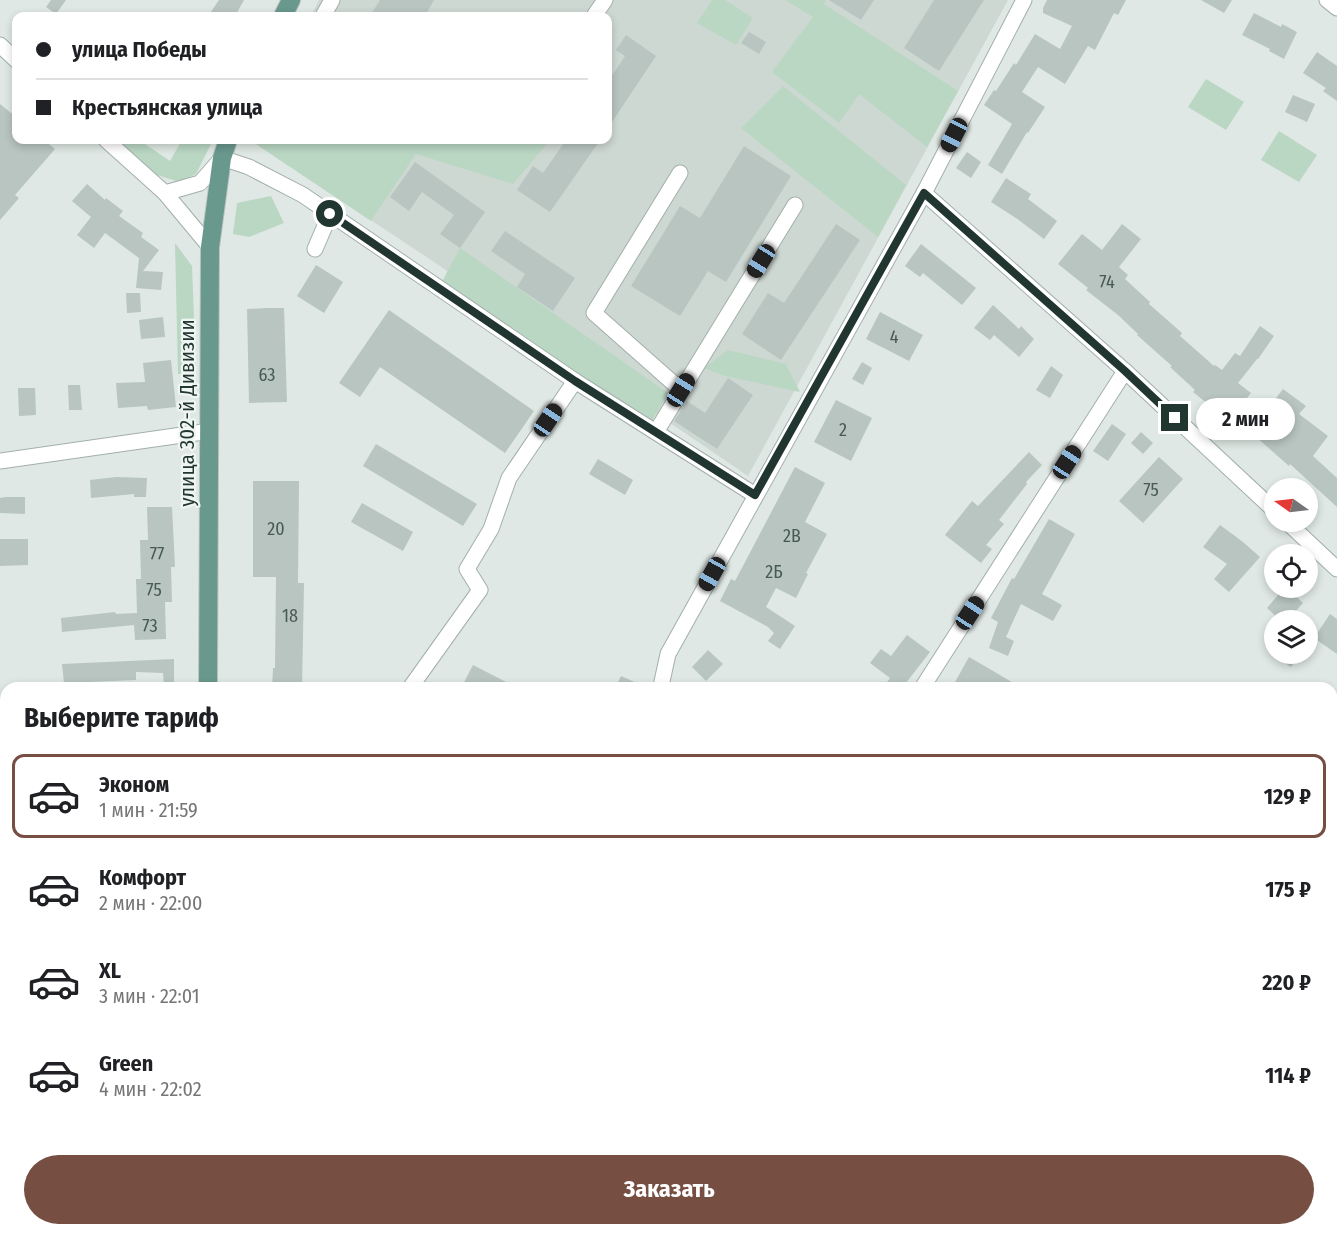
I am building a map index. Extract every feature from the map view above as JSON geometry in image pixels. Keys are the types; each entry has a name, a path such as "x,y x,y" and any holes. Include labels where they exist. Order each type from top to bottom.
{"main road":[{"name":"улица 302-й Дивизии","path":"208,682 210,247 222,158 227,144"}],"street":[{"path":"664,682 668,654 924,193 1024,0"},
{"path":"1327,0 1337,8"},
{"path":"0,45 12,56"},
{"path":"110,144 165,193 210,247"},
{"path":"165,193 200,183 222,158 249,167 303,195 575,381 755,495"},
{"path":"680,173 594,313 681,390"},
{"path":"924,193 1125,371 1264,501"},
{"path":"656,432 795,205"},
{"path":"315,249 330,214"},
{"path":"926,682 1125,371"},
{"path":"414,682 480,590 467,569 491,529 509,478 575,381"},
{"path":"0,461 210,431"},
{"path":"1298,532 1337,569"}],"shaded area":[{"path":"319,0 1008,0 748,476 256,144 612,144 612,12 313,12"}],"green space":[{"path":"712,0 725,0 753,18 736,45 697,23"},
{"path":"785,0 826,0 824,4 958,91 927,147 859,94 839,123 772,72 813,17"},
{"path":"1206,79 1244,102 1226,130 1188,107"},
{"path":"783,86 906,185 878,237 741,128"},
{"path":"1279,131 1317,155 1299,182 1261,160"},
{"path":"120,144 145,144 170,161 180,144 211,144 196,174 179,182 154,174"},
{"path":"256,144 547,144 513,184 416,154 371,221"},
{"path":"271,196 284,223 249,237 233,234 237,203"},
{"path":"175,243 192,266 196,373 178,374"},
{"path":"460,248 668,393 651,423 438,289"},
{"path":"728,350 786,364 800,392 725,376 704,368"}],"building":[{"path":"51,0 66,0 57,12 46,7"},
{"path":"219,0 244,0 237,12 211,12"},
{"path":"380,0 434,0 427,12 372,12"},
{"path":"829,0 874,0 861,20"},
{"path":"934,0 984,0 939,71 904,48"},
{"path":"1047,0 1126,0 1118,15 1114,13 1095,50 1088,46 1065,84 1038,67 1022,92 1045,107 1002,174 988,165 1012,124 984,105 1014,63 1016,65 1035,34 1060,49 1072,26 1043,13"},
{"path":"1201,0 1232,0 1224,13"},
{"path":"1254,13 1281,27 1282,24 1297,32 1284,59 1242,35"},
{"path":"749,32 766,42 759,54 741,43"},
{"path":"626,35 656,56 612,122 612,76 625,56 616,50"},
{"path":"1317,52 1337,66 1337,101 1323,91 1326,88 1303,73"},
{"path":"1293,95 1315,104 1307,122 1285,112"},
{"path":"0,104 12,114 12,144 49,144 55,149 15,195 19,198 0,220"},
{"path":"563,144 597,144 550,212 517,190 533,166 543,173"},
{"path":"744,146 791,176 726,282 708,271 680,316 631,286 680,206 700,218"},
{"path":"967,152 981,162 971,178 956,168"},
{"path":"415,162 485,212 460,248 440,234 454,215 422,192 409,211 390,197"},
{"path":"1006,178 1031,194 1028,199 1057,221 1044,239 991,202"},
{"path":"87,184 105,200 106,198 123,211 119,216 143,233 141,237 159,250 143,271 163,272 161,290 136,288 139,258 105,233 94,248 77,235 91,217 72,201"},
{"path":"836,224 860,240 781,360 742,334 768,293 784,303"},
{"path":"1122,224 1141,239 1119,267 1128,275 1125,279 1182,333 1180,336 1214,366 1222,370 1235,353 1240,356 1260,326 1274,336 1238,383 1251,393 1229,421 1193,392 1195,390 1170,367 1172,366 1118,315 1058,264 1082,234 1102,250"},
{"path":"505,231 575,278 553,311 517,287 525,274 491,251"},
{"path":"921,244 976,288 962,305 923,273 920,277 905,266"},
{"path":"316,265 343,282 324,313 297,296"},
{"path":"126,293 140,293 141,312 127,313"},
{"path":"993,305 1019,329 1021,326 1034,339 1019,357 994,335 990,340 974,328"},
{"path":"284,308 287,402 249,403 247,309"},
{"path":"389,310 534,411 505,453 380,367 360,397 339,383"},
{"path":"880,312 923,335 909,361 866,339"},
{"path":"163,317 165,337 141,339 139,320"},
{"path":"171,360 176,407 148,410 147,406 118,408 116,383 145,382 143,363"},
{"path":"862,362 872,368 863,385 852,379"},
{"path":"1051,366 1063,375 1050,398 1036,390"},
{"path":"728,378 753,395 717,449 674,421 687,401 705,413"},
{"path":"68,385 80,385 82,410 69,410"},
{"path":"18,388 35,388 36,415 19,416"},
{"path":"1283,389 1306,406 1299,414 1328,436 1313,456 1337,478 1337,507 1318,490 1318,478 1305,478 1256,437 1280,408 1273,402"},
{"path":"836,400 872,418 851,461 814,442"},
{"path":"1112,424 1126,434 1108,461 1093,451"},
{"path":"1141,432 1153,443 1143,454 1131,443"},
{"path":"376,444 477,504 463,526 363,466"},
{"path":"1029,452 1042,465 1026,482 1027,484 999,520 1004,524 986,545 992,549 981,563 945,535 972,501 978,506"},
{"path":"1159,457 1183,479 1143,523 1119,501"},
{"path":"598,459 633,480 625,495 589,474"},
{"path":"795,467 825,483 805,522 827,534 806,573 808,574 796,598 776,588 766,607 795,626 780,649 768,641 774,633 768,627 720,601 731,579 735,581"},
{"path":"116,477 147,478 146,497 134,497 134,494 91,498 90,480"},
{"path":"253,481 299,481 298,583 304,583 302,682 272,682 273,668 275,668 276,577 253,577"},
{"path":"25,497 25,514 0,513 0,498"},
{"path":"362,503 413,532 403,551 351,522"},
{"path":"147,507 172,507 175,567 171,567 172,602 165,602 166,639 135,640 134,625 62,632 61,618 115,612 116,614 137,613 136,579 141,579 140,540 148,540"},
{"path":"1049,519 1075,534 1042,594 1062,605 1053,621 1021,604 1006,637 1014,641 1008,656 989,648 998,622 991,618 1012,578 1014,579"},
{"path":"1220,525 1260,557 1229,592 1214,579 1227,564 1203,547"},
{"path":"0,539 28,539 28,565 0,566"},
{"path":"1276,598 1298,598 1303,603 1297,610 1269,610 1267,608"},
{"path":"1330,614 1337,619 1337,654 1318,641 1318,632"},
{"path":"907,635 930,652 907,682 887,682 890,678 870,663 881,649 891,656"},
{"path":"708,650 723,664 706,681 692,667"},
{"path":"969,657 1012,682 955,682"},
{"path":"174,659 174,682 164,682 163,673 136,672 136,680 64,682 62,664"},
{"path":"473,665 506,682 464,682"},
{"path":"621,676 634,682 618,682"}],"route":[{"path":"330,214 575,381 755,495 924,193 1175,418"}]}
